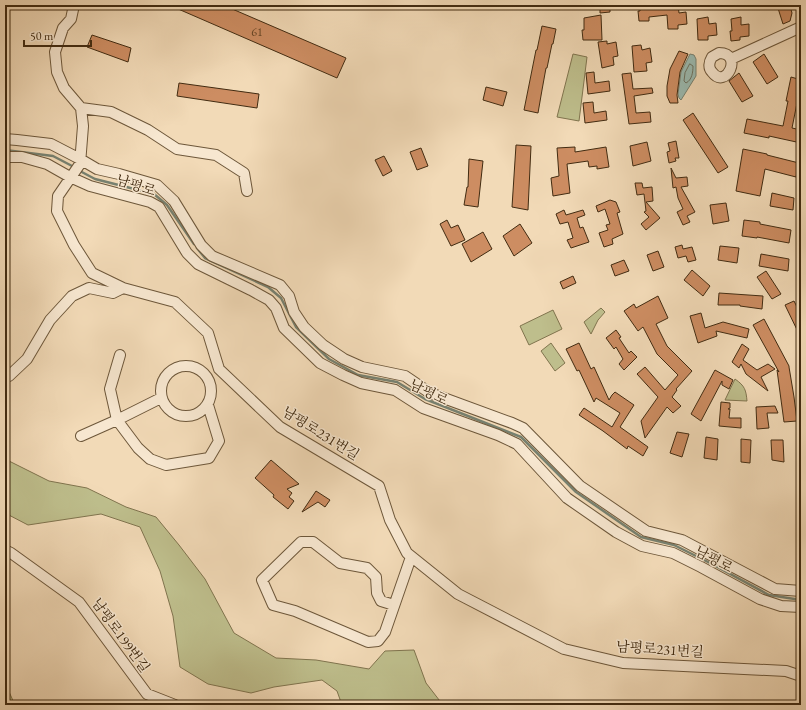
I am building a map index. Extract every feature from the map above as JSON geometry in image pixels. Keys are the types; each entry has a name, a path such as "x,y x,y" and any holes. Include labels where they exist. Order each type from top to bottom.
{"street":[{"path":"74,5 70,19 63,28 55,52 57,72 64,88 81,108 83,126 80,162"},
{"path":"731,59 801,27"},
{"path":"81,108 111,112 148,130 178,149 216,154 244,173 247,191"},
{"name":"남평로","path":"5,139 51,144 80,162 97,169 157,185 174,201 201,245 212,256 280,285 289,296 294,312 304,327 324,345 344,359 362,367 405,376 430,393 523,428 580,486 646,531 682,540 775,589 801,591"},
{"name":"남평로","path":"5,156 22,157 47,164 90,186 150,202 159,207 188,253 198,264 269,300 276,308 284,328 320,363 361,383 395,390 423,408 498,435 517,444 567,498 616,532 642,546 673,553 760,599 781,606 801,607"},
{"name":"남평로231번길","path":"80,162 58,196 57,211 74,245 92,273 123,288 176,302 208,333 219,369 280,427 379,486 390,520 406,553 458,594 564,649 623,663 786,671 801,676"},
{"path":"5,375 9,376 27,358 50,320 72,296 89,288 113,293 123,288"},
{"path":"120,355 110,389 117,420 138,448 150,459 166,465 209,458 219,441 208,405"},
{"path":"190,365 205,373 209,380 211,397 208,405 195,415 182,416 171,412 165,406 161,398 160,390 162,381 166,374 173,368 190,365"},
{"path":"209,380 224,374"},
{"path":"81,436 161,398"},
{"path":"394,605 381,600 377,593 376,577 367,568 340,563 313,542 301,542 262,580 272,605 295,611 368,642 378,641 385,632 411,557"},
{"name":"남평로199번길","path":"5,550 79,602 147,694 175,705"}],"green space":[{"path":"573,54 587,57 579,121 557,117"},
{"path":"601,308 605,312 598,320 591,334 584,322"},
{"path":"553,310 562,329 529,345 520,326"},
{"path":"551,343 565,363 555,371 541,351"},
{"path":"735,379 744,388 747,401 725,400"},
{"path":"5,459 49,481 87,488 126,507 156,517 205,579 234,633 276,658 316,660 369,669 385,651 414,650 426,683 443,705 342,705 337,691 322,680 274,687 251,693 208,684 180,667 173,616 160,571 140,527 101,514 28,525 5,513"},
{"path":"5,683 15,705 5,705"}],"water":[{"path":"690,54 694,55 696,59 696,76 681,100 678,94 681,72"}],"building":[{"path":"169,5 223,5 346,58 337,78"},
{"path":"600,5 610,5 610,12 600,13"},
{"path":"640,5 657,5 657,9 678,5 679,13 686,12 687,24 678,25 678,29 668,29 667,15 649,17 649,21 639,21 638,11 640,11"},
{"path":"777,5 790,6 792,13 790,21 783,24"},
{"path":"601,15 602,40 583,40 582,30 584,30 584,18"},
{"path":"708,17 709,24 716,23 717,35 708,36 708,40 698,40 697,19"},
{"path":"741,17 741,25 749,24 749,36 740,37 740,40 731,41 731,19"},
{"path":"542,26 556,29 546,68 538,113 524,110"},
{"path":"92,35 131,48 128,62 87,47"},
{"path":"607,41 607,44 616,42 618,56 613,57 614,65 602,68 598,42"},
{"path":"641,45 642,50 650,48 652,62 646,63 647,71 634,72 632,46"},
{"path":"679,51 688,54 680,72 677,95 678,103 670,103 667,96 667,86 670,69"},
{"path":"764,54 778,77 767,84 753,62"},
{"path":"594,72 595,83 609,81 610,91 588,94 586,73"},
{"path":"631,73 633,89 652,88 653,93 634,96 636,113 650,112 651,122 629,124 622,74"},
{"path":"739,73 753,96 742,102 729,81"},
{"path":"791,77 798,79 797,88 801,89 801,103 797,103 792,128 801,130 801,143 769,136 769,138 744,133 747,119 783,126"},
{"path":"179,83 259,94 257,108 177,96"},
{"path":"486,87 507,92 503,106 483,100"},
{"path":"593,102 594,113 606,111 607,120 585,123 583,103"},
{"path":"693,113 728,167 718,173 683,120"},
{"path":"676,141 679,158 675,158 676,161 669,163 667,152 670,151 668,143"},
{"path":"647,142 651,161 633,166 630,146"},
{"path":"516,145 531,146 528,210 512,207"},
{"path":"575,147 575,152 606,147 609,167 597,169 597,166 589,167 588,161 567,164 570,193 553,196 551,178 559,176 557,148"},
{"path":"421,148 428,166 417,170 410,152"},
{"path":"743,149 799,163 796,177 765,169 760,196 736,191"},
{"path":"384,156 392,171 383,176 375,160"},
{"path":"469,159 483,161 478,207 464,205 468,187"},
{"path":"671,168 676,178 687,177 688,186 681,187 695,212 687,216 690,222 683,225 677,212 683,209 678,198 676,187 673,188"},
{"path":"635,183 642,183 643,188 652,187 653,201 646,202 660,218 646,230 641,224 649,217 644,212 646,211 644,194 637,195"},
{"path":"772,193 794,198 793,210 770,206"},
{"path":"610,200 616,202 620,212 617,213 623,234 612,239 613,244 604,247 599,233 608,230 606,225 610,224 605,209 598,212 596,206"},
{"path":"726,203 729,221 713,224 710,205"},
{"path":"564,210 566,215 583,210 585,215 577,218 580,228 583,227 589,242 571,248 567,240 573,238 568,222 560,224 556,214"},
{"path":"447,220 451,228 458,225 465,240 451,246 440,224"},
{"path":"744,220 760,222 760,224 791,230 789,243 757,237 742,236"},
{"path":"520,224 532,243 514,256 503,236"},
{"path":"483,232 492,249 471,262 462,244"},
{"path":"682,245 683,249 692,247 696,260 688,262 686,256 678,258 675,247"},
{"path":"720,246 739,248 737,263 718,260"},
{"path":"658,251 664,267 653,271 647,255"},
{"path":"761,254 789,259 788,271 759,266"},
{"path":"624,260 629,271 615,276 611,265"},
{"path":"692,270 710,286 703,296 684,280"},
{"path":"766,271 781,294 772,299 757,277"},
{"path":"573,276 576,283 563,289 560,282"},
{"path":"719,293 763,296 762,309 740,305 718,305"},
{"path":"658,296 668,318 656,324 667,346 692,371 676,389 677,390 672,397 681,406 673,413 667,407 645,438 641,421 658,397 637,374 645,367 665,390 678,375 657,354 643,327 638,331 624,311 634,304 636,308"},
{"path":"794,301 801,315 801,338 785,305"},
{"path":"701,313 705,328 723,322 749,329 747,338 716,331 717,336 698,343 690,316"},
{"path":"764,319 789,366 797,421 784,422 777,370 779,372 753,325"},
{"path":"616,330 621,337 619,338 629,353 631,351 637,357 624,370 619,364 623,359 616,347 614,349 606,338"},
{"path":"579,343 591,369 594,367 609,400 615,392 634,405 620,427 648,447 643,456 628,446 627,449 579,415 584,408 612,427 620,413 596,398 594,402 579,370 577,371 566,349"},
{"path":"742,344 749,349 743,360 757,370 768,364 775,369 761,377 768,391 746,374 741,364 739,368 732,362"},
{"path":"715,370 733,380 729,389 722,385 722,381 701,421 691,414"},
{"path":"721,402 730,403 730,408 728,409 730,409 729,418 741,418 741,428 719,426"},
{"path":"775,406 778,413 767,413 769,428 757,429 756,407"},
{"path":"677,432 689,434 682,457 670,453"},
{"path":"706,437 718,439 717,460 704,458"},
{"path":"741,439 751,440 750,463 741,462"},
{"path":"771,440 783,440 784,462 772,460"},
{"path":"271,460 299,484 287,489 292,493 289,497 294,501 288,509 273,497 274,495 255,478"},
{"path":"316,491 330,500 325,507 318,502 302,512"}],"waterway":[{"path":"5,150 53,156 74,167"},
{"path":"78,170 95,179 154,194 167,205 194,244"},
{"path":"197,248 205,258 268,287 281,298 296,327 329,359 358,375 397,382 425,399 521,437 576,492 641,537 674,545 769,595 801,600"}]}
